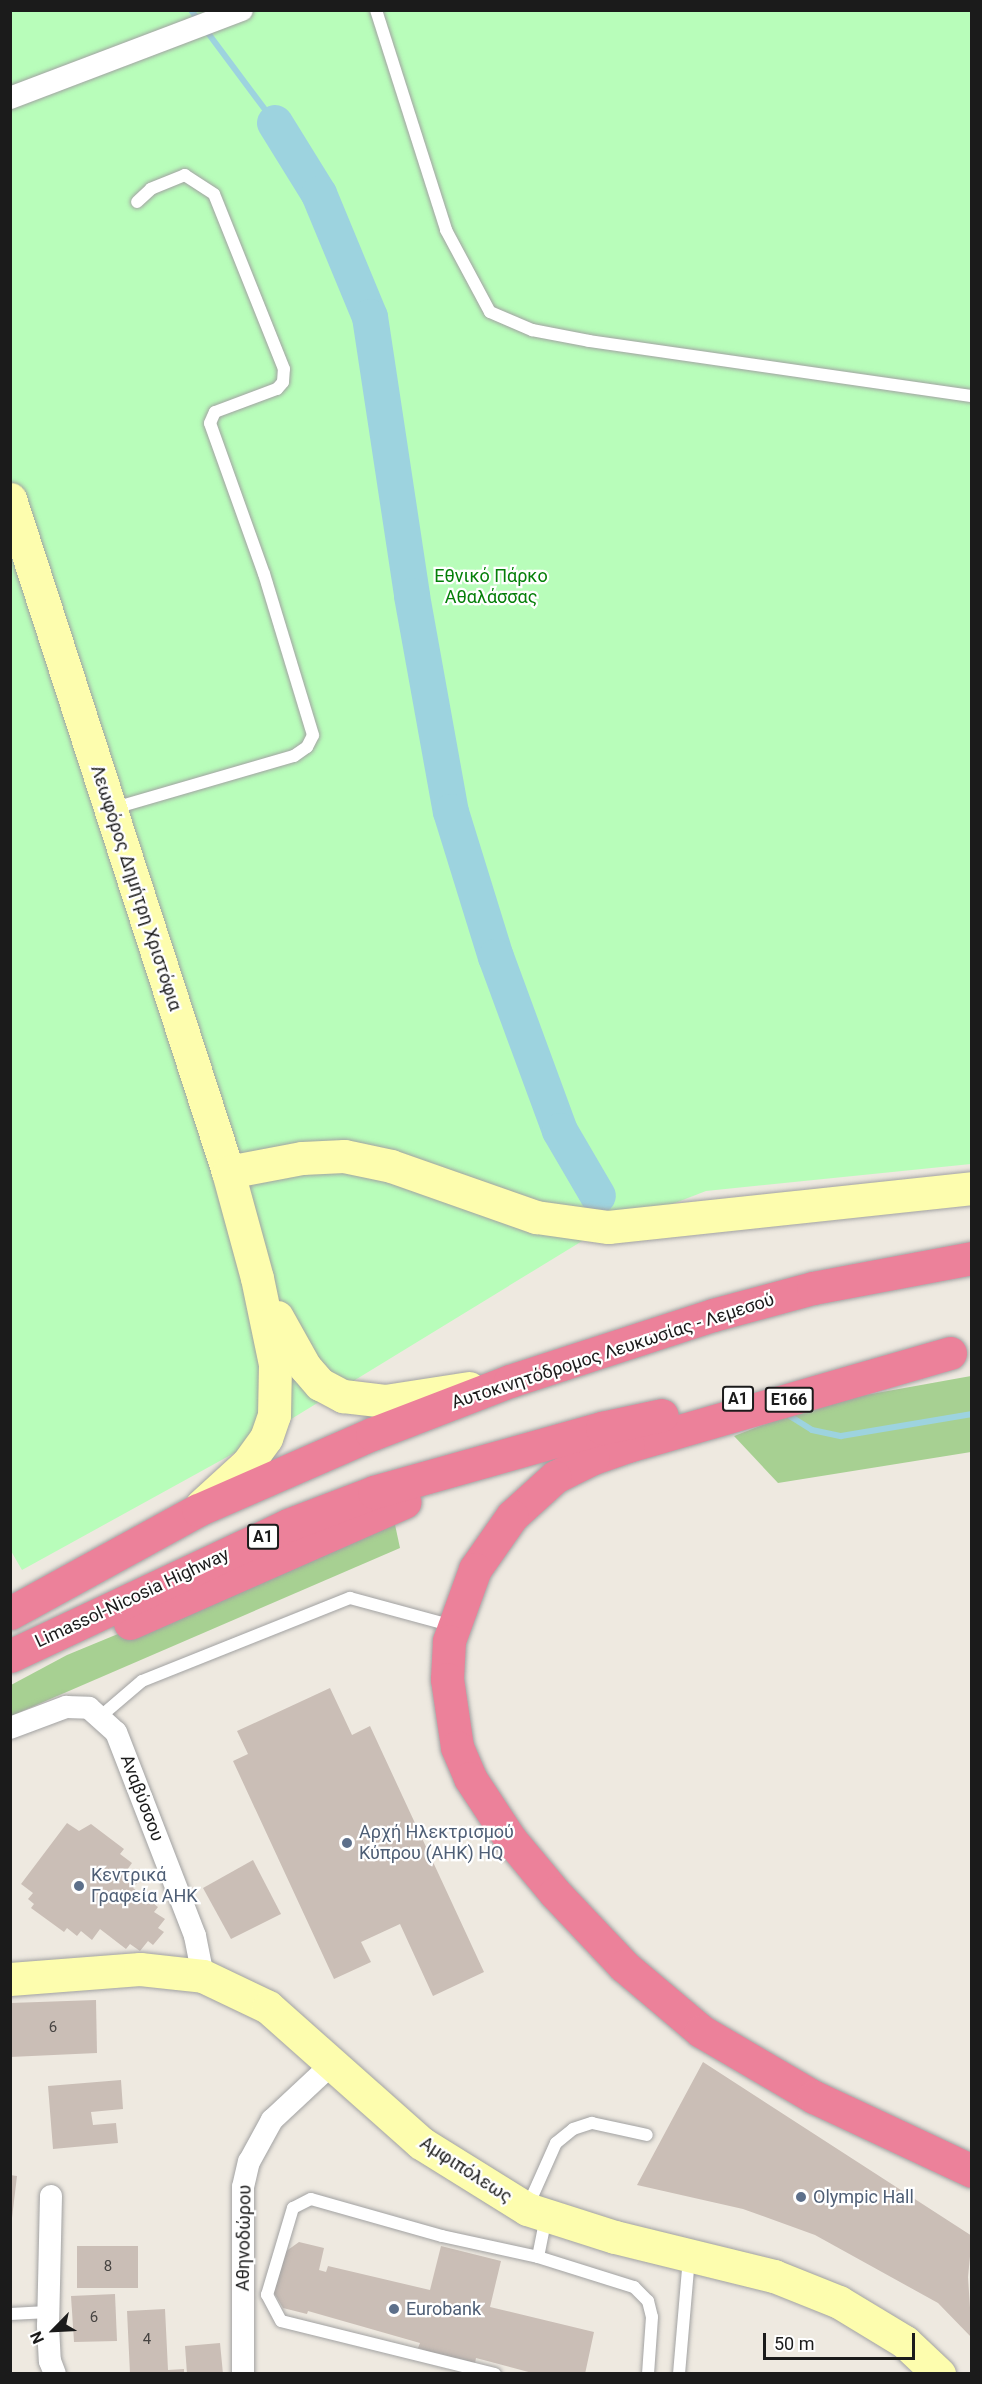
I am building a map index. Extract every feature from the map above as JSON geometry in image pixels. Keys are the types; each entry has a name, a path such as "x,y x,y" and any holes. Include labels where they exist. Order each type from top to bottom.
{"highway":[{"name":"Αυτοκινητόδρομος Λευκωσίας - Λεμεσού","path":"10,1613 198,1510 372,1434 510,1380 724,1312 813,1288 972,1258"},
{"name":"A1","path":"527,1448 602,1428 961,1352"},
{"name":"E166","path":"961,1352 628,1446 593,1458 555,1477 530,1498 489,1545 475,1569 453,1626 447,1679 457,1747 488,1808 555,1893 624,1966 701,2031 813,2097 972,2171"},
{"name":"Limassol-Nicosia Highway","path":"10,1656 288,1525 374,1492 527,1448"},
{"path":"10,1676 527,1448"}],"main road":[{"name":"Λεωφόρος Δημήτρη Χριστόφια","path":"10,499 228,1172 257,1278 275,1364 274,1415 266,1438 247,1464 198,1510"},
{"path":"228,1172 323,1156 368,1160 536,1217 608,1227 972,1188"},
{"path":"241,1220 248,1192 294,1160"},
{"name":"Λεωφόρος Δημήτρη Χριστόφια","path":"257,1278 305,1367 320,1384 343,1396 385,1401 510,1380"},
{"name":"Αμφιπόλεως","path":"10,1979 140,1969 203,1976 268,2007 421,2143 536,2213 689,2256 774,2276 839,2302 904,2342 939,2373"}],"street":[{"path":"10,98 234,14"},
{"path":"10,1728 66,1707 89,1708 101,1716"},
{"name":"Αναβύσσου","path":"101,1716 120,1743 195,1936 203,1976"},
{"name":"Αθηνοδώρου","path":"243,2373 243,2187 249,2162 272,2120 332,2064"},
{"path":"51,2196 48,2348 55,2373"}],"lane":[{"path":"376,10 446,230 490,312 532,330 589,341 972,396"},
{"path":"110,809 294,756 307,747 313,735 264,574 210,423 215,412 277,389 283,382 284,369 214,194 185,175 151,189 137,202"},
{"path":"101,1716 142,1681 350,1598 453,1626"},
{"path":"538,2257 536,2213 556,2142 573,2129 592,2123 647,2135"},
{"path":"495,2373 281,2321 267,2295 293,2208 311,2199 442,2236 538,2257 622,2282 642,2294 652,2317 648,2373"},
{"path":"679,2373 689,2256"},
{"path":"10,2314 48,2312"}],"green space":[{"name":"Εθνικό Πάρκο Αθαλάσσας","path":"11,11 971,11 971,1164 706,1191 592,1235 247,1446 22,1570 11,1551"},
{"path":"971,1376 971,1452 778,1483 734,1436 821,1403"},
{"path":"394,1520 400,1548 11,1716 11,1685 67,1655"}],"building":[{"name":"Αρχή Ηλεκτρισμού Κύπρου (ΑΗΚ) HQ","path":"330,1688 352,1735 370,1726 484,1972 433,1996 400,1924 361,1942 371,1962 334,1979 233,1761 248,1754 237,1731"},
{"name":"Κεντρικά Γραφεία ΑΗΚ","path":"67,1823 79,1831 91,1824 124,1849 120,1854 132,1863 127,1870 140,1880 133,1888 158,1907 154,1912 165,1919 158,1928 164,1932 153,1945 148,1941 140,1951 130,1944 126,1949 100,1929 92,1940 81,1931 77,1936 67,1928 64,1932 31,1908 34,1904 28,1899 33,1893 21,1884"},
{"path":"253,1860 281,1914 231,1939 203,1888"},
{"path":"96,2000 97,2053 10,2057 10,2003"},
{"name":"Olympic Hall","path":"703,2062 972,2236 968,2277 972,2338 938,2303 815,2235 743,2209 637,2185"},
{"path":"121,2080 123,2109 91,2112 93,2125 116,2123 118,2143 53,2149 48,2086"},
{"path":"10,2175 17,2176 12,2218 10,2218"},
{"name":"Eurobank","path":"299,2242 324,2248 319,2270 326,2272 328,2266 430,2290 441,2246 501,2261 490,2307 594,2332 585,2374 536,2374 476,2358 475,2363 456,2358 455,2361 418,2348 420,2343 308,2311 307,2314 283,2308 273,2291 285,2252"},
{"path":"77,2246 138,2246 138,2288 77,2288"},
{"path":"115,2294 117,2341 74,2342 71,2296"},
{"path":"165,2309 168,2370 184,2369 184,2374 130,2374 127,2311"},
{"path":"220,2343 223,2374 187,2374 185,2346"}],"waterway":[{"path":"191,10 199,21"},
{"path":"205,29 275,123"},
{"path":"275,123 319,194 370,317 412,596 451,812 496,957 560,1131 598,1196"},
{"path":"785,1413 812,1430 841,1436 972,1414"}],"place":[{"name":"Αρχή Ηλεκτρισμού Κύπρου (ΑΗΚ) HQ","path":"347,1843"},
{"name":"Κεντρικά Γραφεία ΑΗΚ","path":"79,1886"},
{"name":"Olympic Hall","path":"801,2197"},
{"name":"Eurobank","path":"394,2309"}]}
